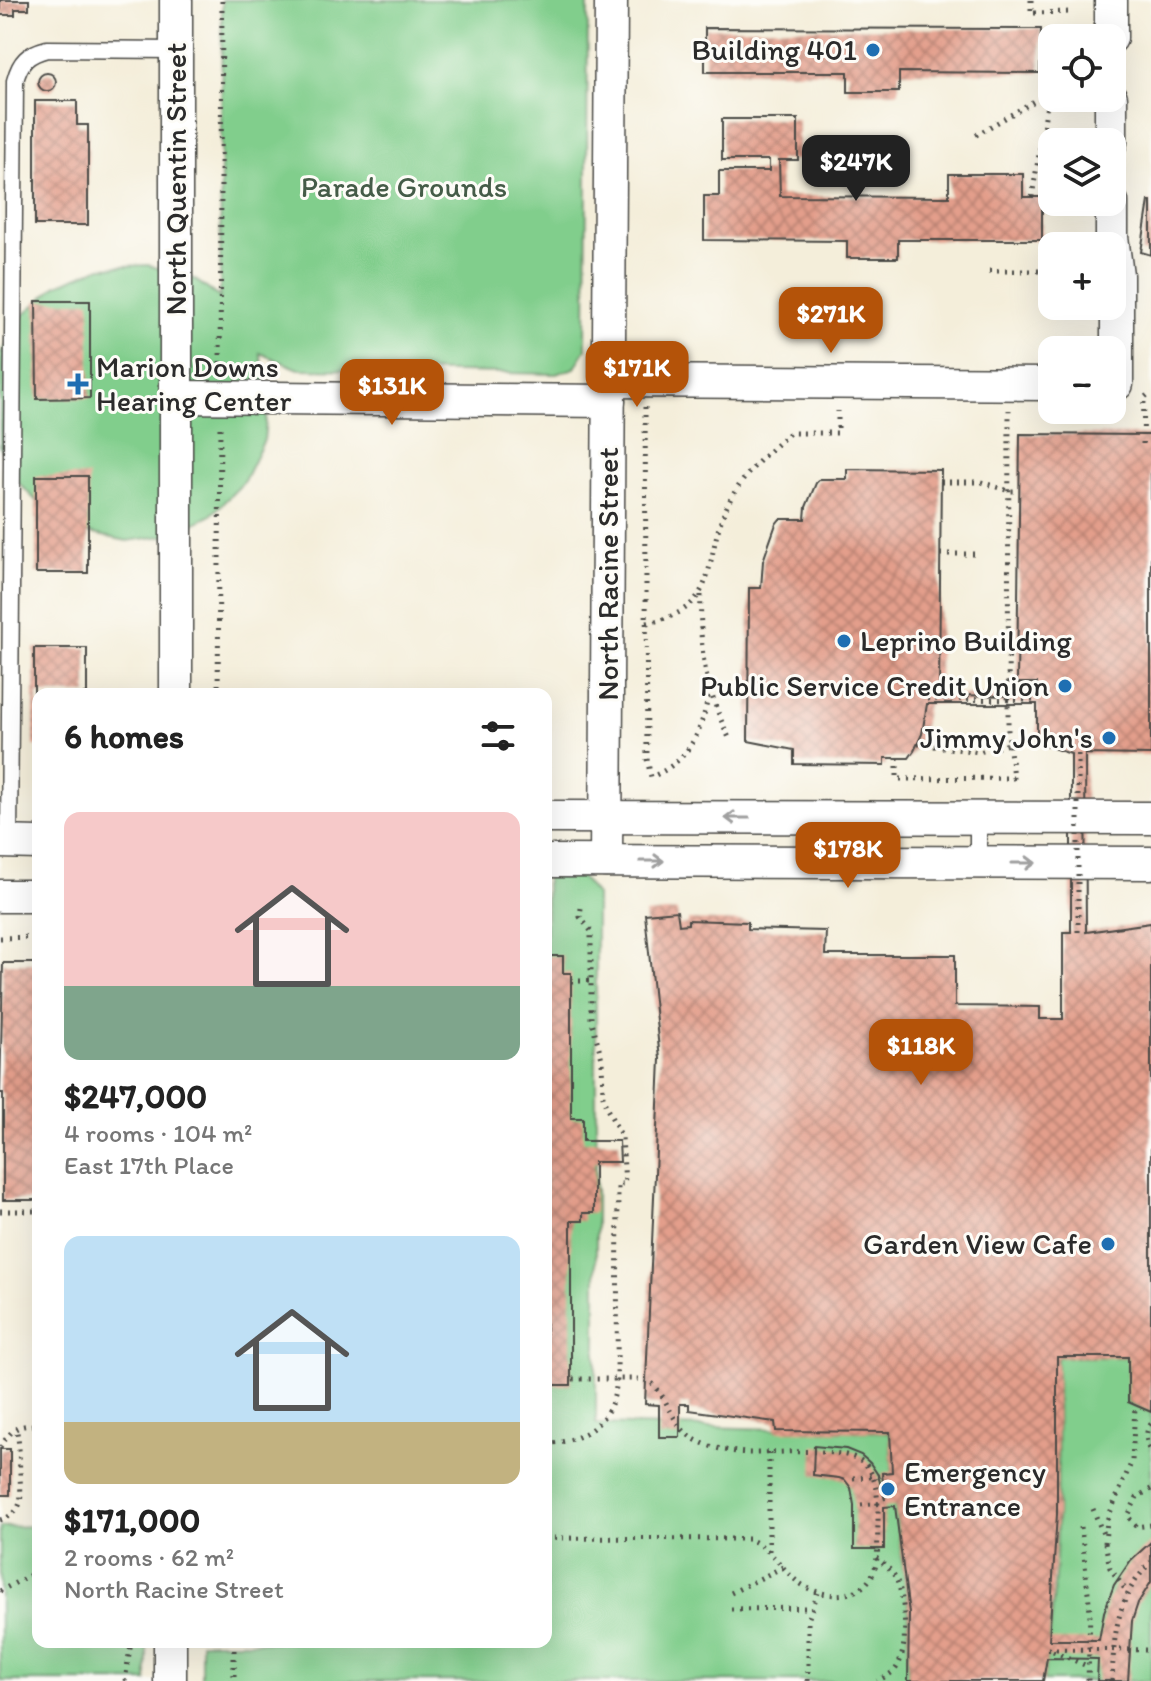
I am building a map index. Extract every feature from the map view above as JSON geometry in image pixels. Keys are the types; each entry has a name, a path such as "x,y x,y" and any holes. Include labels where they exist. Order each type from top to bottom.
{"street":[{"name":"North Quentin Street","path":"176,0 176,688"},
{"name":"North Racine Street","path":"606,861 611,0"},
{"path":"1111,0 1111,24"},
{"path":"1112,216 1121,336"},
{"path":"175,397 1038,384"},
{"path":"552,817 1151,818"},
{"path":"552,861 1151,863"},
{"path":"0,896 32,896"},
{"path":"170,1648 170,1681"}],"lane":[{"path":"16,842 6,174 15,81 21,63 47,49 177,50"},
{"path":"978,819 978,862"}],"path":[{"path":"218,688 222,0"},
{"path":"1031,0 1031,13 1073,12"},
{"path":"976,135 1038,99"},
{"path":"1032,197 1047,112"},
{"path":"989,271 1038,271"},
{"path":"1126,389 1151,392"},
{"path":"1126,395 1143,444"},
{"path":"645,402 647,759 651,777 675,766 684,756 701,725 709,692"},
{"path":"730,740 709,692 702,654 701,594 717,534 738,487 776,445 790,433 838,433 838,408"},
{"path":"897,758 897,779 1013,778 1009,744 1009,409"},
{"path":"941,482 981,482 1019,491"},
{"path":"940,554 980,554"},
{"path":"647,623 676,616 695,603 701,594"},
{"path":"1009,657 1017,657"},
{"path":"927,699 1037,700"},
{"path":"918,744 979,752 1009,744"},
{"path":"1078,754 1078,932"},
{"path":"552,1442 578,1439 596,1426 613,1403 617,1379 618,1184 625,1184 624,1151 603,1096 602,1059 591,1018 591,931 580,917 581,908"},
{"path":"0,938 32,937"},
{"path":"571,981 591,981"},
{"path":"0,1211 32,1211"},
{"path":"552,1538 741,1538 756,1541 801,1584 818,1593 844,1595 862,1587 871,1576 876,1558 881,1503 872,1476 862,1461 849,1455 733,1452 689,1436 675,1421 651,1382 571,1379"},
{"path":"1105,1543 1107,1520 1132,1461 1135,1407"},
{"path":"1151,1424 1146,1437 1151,1454"},
{"path":"0,1447 16,1428 32,1426"},
{"path":"0,1520 10,1517 18,1508 23,1494 16,1428"},
{"path":"769,1453 769,1552"},
{"path":"853,1478 882,1476"},
{"path":"1151,1489 1137,1497 1128,1516 1136,1527 1151,1525"},
{"path":"861,1505 881,1503"},
{"path":"1093,1509 1110,1568 1127,1592"},
{"path":"1081,1527 1089,1587 1088,1681"},
{"path":"876,1558 894,1575 900,1589 904,1627 903,1652 898,1666 877,1681"},
{"path":"1112,1681 1119,1616 1127,1592 1151,1562"},
{"path":"731,1593 783,1567"},
{"path":"0,1591 32,1574"},
{"path":"808,1681 806,1646 810,1608 818,1593"},
{"path":"731,1609 810,1608"},
{"path":"125,1681 130,1648"},
{"path":"234,1648 234,1681"},
{"path":"1089,1667 1048,1649 1151,1650"}],"green space":[{"name":"Parade Grounds","path":"222,0 588,0 586,349 575,368 556,374 299,369 260,353 269,393 264,440 243,483 210,516 170,535 127,541 84,532 46,511 16,480 0,446 0,355 21,317 57,285 101,267 148,265 194,279 220,298"},
{"path":"580,876 596,895 596,1424 890,1432 895,1506 909,1613 908,1681 201,1681 201,1648 552,1648 552,877"},
{"path":"1057,1357 1128,1357 1128,1402 1151,1412 1151,1681 1043,1681 1056,1560"},
{"path":"32,1526 32,1648 147,1648 147,1681 0,1681 0,1527"}],"building":[{"path":"0,0 29,0 29,9 15,9 15,15 0,15"},
{"name":"Building 401","path":"705,28 1038,29 1038,73 899,72 899,92 848,92 848,72 705,72"},
{"path":"47,73 56,82 47,91 38,82"},
{"path":"35,101 77,101 77,125 88,125 88,225 35,225"},
{"path":"722,119 798,119 798,160 779,160 780,196 949,197 949,174 1023,174 1023,197 1038,197 1042,232 1038,232 1038,240 898,240 898,258 847,258 847,241 704,240 704,196 719,196 719,171 769,171 769,160 722,160"},
{"path":"1151,201 1151,255 1141,252"},
{"path":"36,301 90,301 90,398 37,399"},
{"path":"1020,434 1151,435 1151,755 1085,754 1086,932 1151,923 1151,1412 1128,1402 1128,1357 1057,1357 1057,1514 1049,1640 1099,1640 1104,1612 1114,1585 1131,1560 1151,1542 1151,1582 1138,1603 1132,1621 1128,1681 1097,1681 1098,1659 1047,1658 1043,1681 908,1681 909,1613 895,1506 884,1507 884,1549 854,1549 851,1488 845,1480 813,1475 814,1446 846,1449 870,1463 878,1475 885,1500 882,1473 892,1472 890,1432 776,1431 775,1422 689,1410 689,1404 680,1404 680,1437 659,1437 659,1405 645,1404 660,1059 645,914 677,911 679,925 688,924 688,920 748,922 748,929 826,931 825,955 955,955 955,1006 1040,1007 1040,1019 1063,1019 1063,932 1071,932 1071,754 1037,743 1037,704 927,704 922,734 914,751 909,758 885,758 885,765 794,764 794,750 748,741 749,588 761,588 763,561 780,519 805,519 806,507 816,483 820,479 847,479 847,469 941,470 939,695 1037,696 1037,683 1017,683"},
{"path":"36,476 88,476 88,573 36,573"},
{"path":"34,648 87,648 87,688 34,688"},
{"path":"552,956 563,956 563,973 571,973 571,1118 583,1118 583,1141 619,1141 620,1162 594,1162 594,1213 583,1213 583,1221 571,1221 571,1385 552,1385"},
{"path":"3,963 32,963 32,1200 3,1200 3,1093 0,1093"},
{"path":"0,1449 10,1449 10,1495 0,1495"}],"place":[{"name":"Building 401","path":"873,50"},
{"name":"Marion Downs Hearing Center","path":"78,384"},
{"name":"Leprino Building","path":"844,641"},
{"name":"Public Service Credit Union","path":"1065,686"},
{"name":"Jimmy John's","path":"1109,738"},
{"name":"Garden View Cafe","path":"1108,1244"},
{"name":"Emergency Entrance","path":"888,1489"}]}
